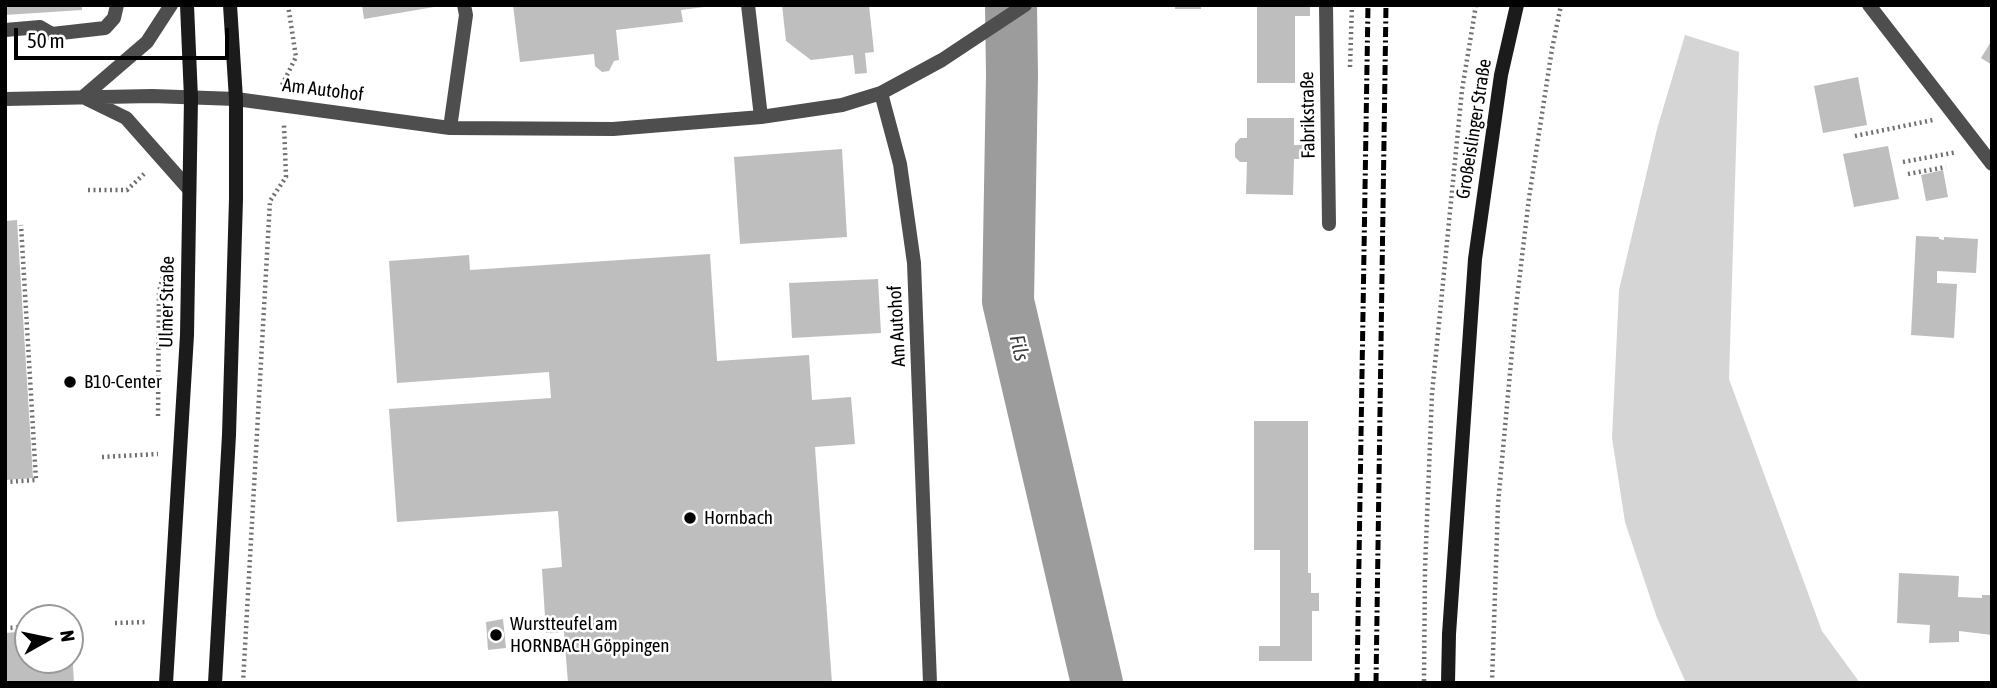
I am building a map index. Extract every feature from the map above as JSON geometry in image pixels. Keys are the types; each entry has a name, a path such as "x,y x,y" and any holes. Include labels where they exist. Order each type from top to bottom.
{"main road":[{"name":"Ulmer Straße","path":"166,683 187,335 191,98 187,5"},
{"path":"215,683 229,435 236,199 236,99 230,5"},
{"name":"Großeislinger Straße","path":"1448,683 1449,634 1475,259 1501,75 1517,5"}],"street":[{"path":"5,30 40,27 52,34 105,28 114,18 117,5"},
{"path":"171,5 147,42 83,97 126,118 188,188"},
{"path":"450,128 466,15 464,5"},
{"path":"748,5 761,117"},
{"path":"881,93 942,60 1025,5"},
{"name":"Fabrikstraße","path":"1326,5 1329,223"},
{"path":"1869,5 1992,164"},
{"name":"Am Autohof","path":"5,99 152,96 236,99 450,128 613,129 761,117 842,105 881,93 900,164 914,263 930,683"}],"path":[{"path":"243,683 270,201 286,177 282,84 296,57 288,5"},
{"path":"1424,683 1425,569 1432,394 1462,90 1476,5"},
{"path":"1492,683 1498,504 1516,307 1529,198 1552,49 1562,5"},
{"path":"1855,136 1953,116"},
{"path":"88,190 127,190 155,162 150,156 150,143"},
{"path":"1903,162 1977,148"},
{"path":"1908,174 1946,167"},
{"path":"5,482 36,480 21,225"},
{"path":"158,427 159,292 166,267"},
{"path":"158,441 158,463"},
{"path":"102,457 158,454"},
{"path":"147,634 149,608"},
{"path":"115,623 148,622"}],"shaded area":[{"path":"1685,35 1739,52 1729,379 1822,631 1860,683 1686,683 1657,618 1625,522 1612,438 1619,290 1657,129"}],"building":[{"path":"5,5 82,5 82,10 5,15"},
{"path":"362,5 434,5 434,7 364,19"},
{"path":"513,5 704,7 681,10 683,22 616,30 619,60 614,61 609,71 602,72 595,66 594,54 520,62"},
{"path":"782,5 869,5 874,52 865,53 867,73 855,74 853,55 811,60 786,41"},
{"path":"1175,5 1201,5 1201,9 1175,9"},
{"path":"1257,5 1310,5 1310,16 1295,16 1295,83 1257,83"},
{"path":"1992,40 1992,65 1981,58"},
{"path":"1858,77 1867,125 1823,133 1814,86"},
{"path":"1247,118 1294,118 1294,145 1303,145 1303,159 1294,159 1293,195 1246,194 1247,162 1240,162 1235,157 1235,144 1240,138 1247,138"},
{"path":"1888,146 1899,199 1854,207 1843,154"},
{"path":"842,149 847,237 740,244 734,157"},
{"path":"1943,170 1948,197 1926,201 1921,175"},
{"path":"17,220 33,478 5,480 5,221"},
{"path":"1916,236 1939,237 1944,240 1944,237 1978,239 1976,273 1937,271 1937,283 1957,284 1954,338 1911,335"},
{"name":"Hornbach","path":"710,254 717,361 809,355 812,400 851,397 855,444 815,447 832,683 568,683 564,632 546,633 542,569 562,567 558,511 397,522 389,409 551,398 549,372 397,383 389,261 469,255 470,270"},
{"path":"878,279 881,333 792,338 789,283"},
{"path":"1254,421 1308,421 1308,573 1311,573 1311,593 1319,593 1319,611 1312,611 1312,661 1259,661 1259,646 1280,646 1280,550 1254,550"},
{"path":"1899,573 1959,576 1958,597 1982,598 1982,595 1992,595 1992,635 1959,631 1959,642 1929,643 1930,625 1897,623"},
{"name":"Wurstteufel am HORNBACH Göppingen","path":"503,619 506,648 488,650 486,622"},
{"path":"14,632 14,674 73,674 74,683 5,683 5,633"}],"waterway":[{"name":"Fils","path":"1011,5 1008,301 1097,683"}],"railway":[{"path":"1357,683 1368,5"},
{"path":"1376,683 1386,5"}],"place":[{"name":"B10-Center","path":"70,382"},
{"name":"Hornbach","path":"690,518"},
{"name":"Wurstteufel am HORNBACH Göppingen","path":"496,635"}]}
